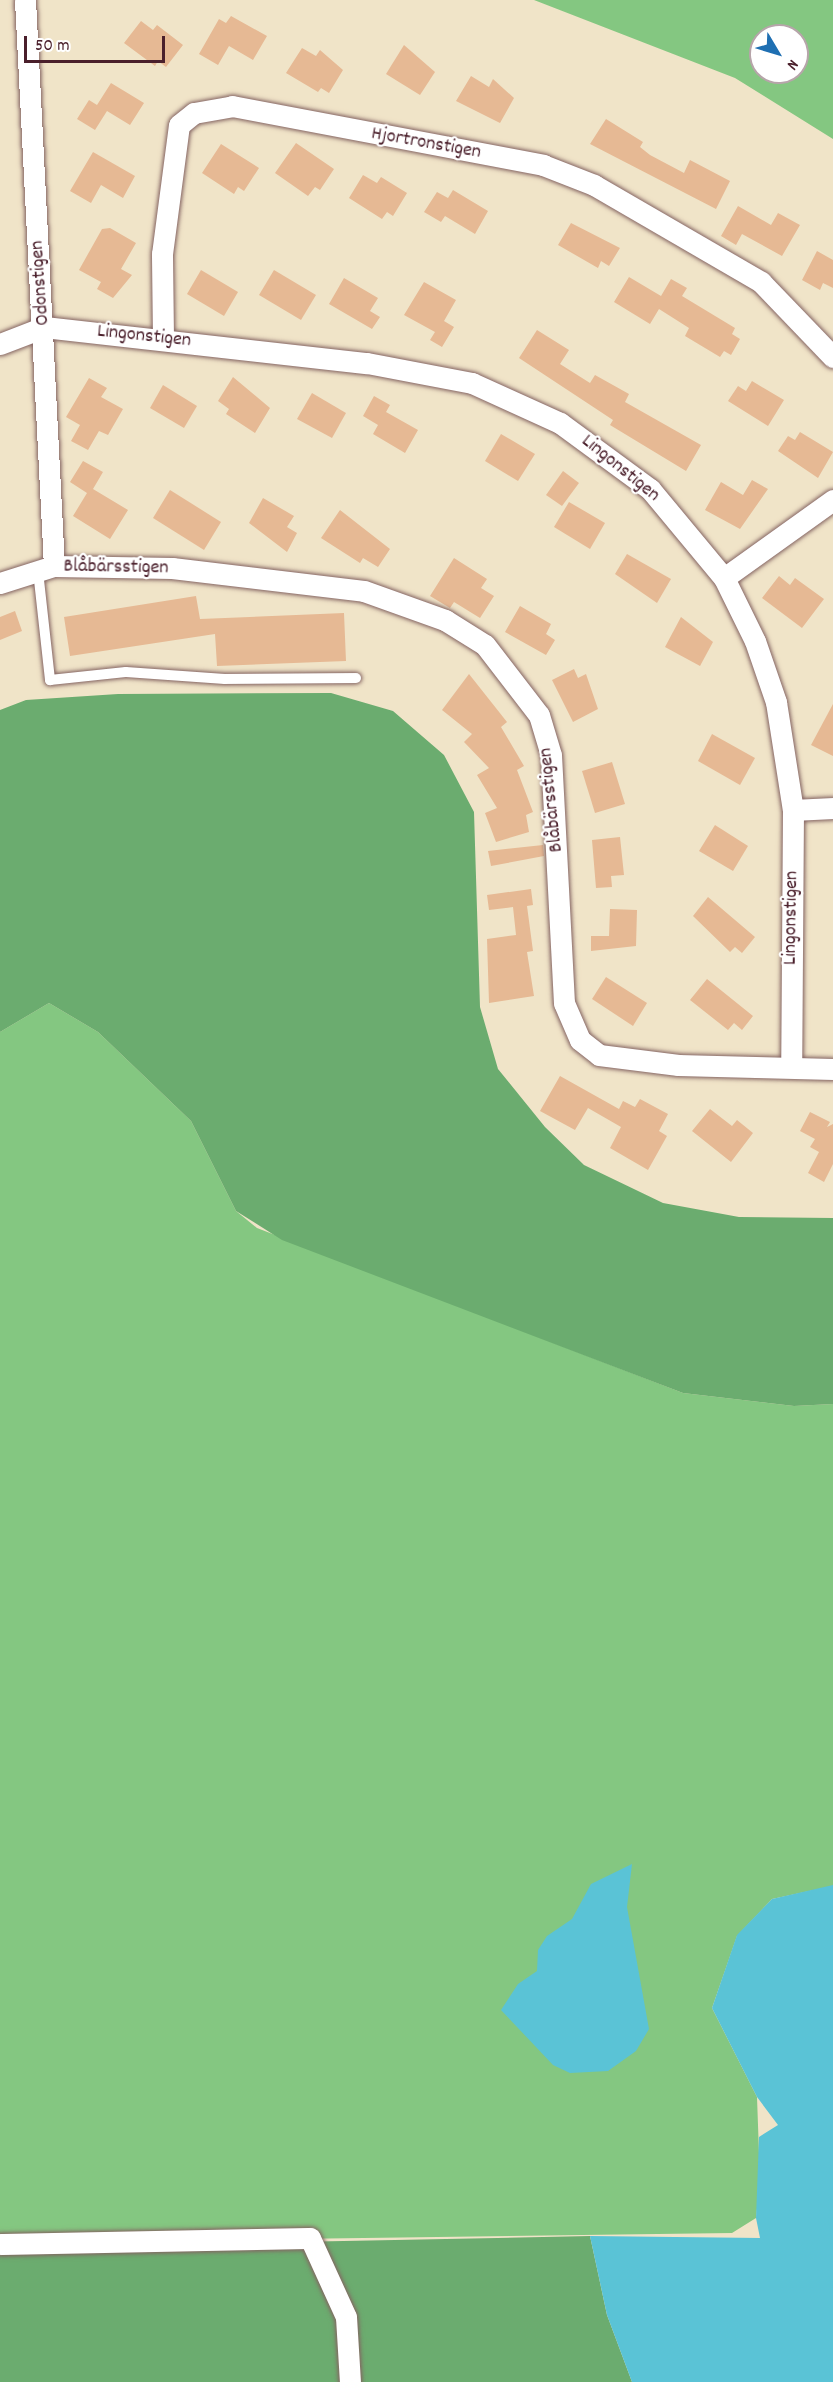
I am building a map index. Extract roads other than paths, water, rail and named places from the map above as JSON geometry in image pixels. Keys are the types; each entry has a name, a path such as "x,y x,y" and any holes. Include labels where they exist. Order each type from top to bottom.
{"street":[{"name":"Odonstigen","path":"25,0 44,327 46,569"},
{"name":"Hjortronstigen","path":"163,338 162,254 179,125 195,112 232,106 543,165 594,185 761,282 833,357"},
{"name":"Lingonstigen","path":"0,344 44,327 163,338 377,364 472,383 516,399 602,450 650,489 724,578 755,641 776,702 794,810 791,1066"},
{"path":"724,578 833,501"},
{"name":"Blåbärsstigen","path":"0,583 46,569 172,568 364,591 445,620 485,645 539,715 550,755 564,1003 580,1040 599,1055 678,1065 791,1066 833,1069"},
{"path":"794,810 833,808"},
{"path":"0,2244 310,2238 346,2317 350,2382"}],"lane":[{"path":"46,569 50,680 126,672 225,679 356,678"}],"water":[{"path":"632,1864 627,1907 649,2029 636,2051 608,2071 570,2073 553,2065 501,2010 518,1984 537,1971 538,1950 547,1936 572,1919 591,1884"},
{"path":"833,1885 833,2382 632,2382 607,2315 590,2236 760,2238 756,2218 759,2137 778,2125 757,2097 712,2008 737,1935 772,1899"}]}
